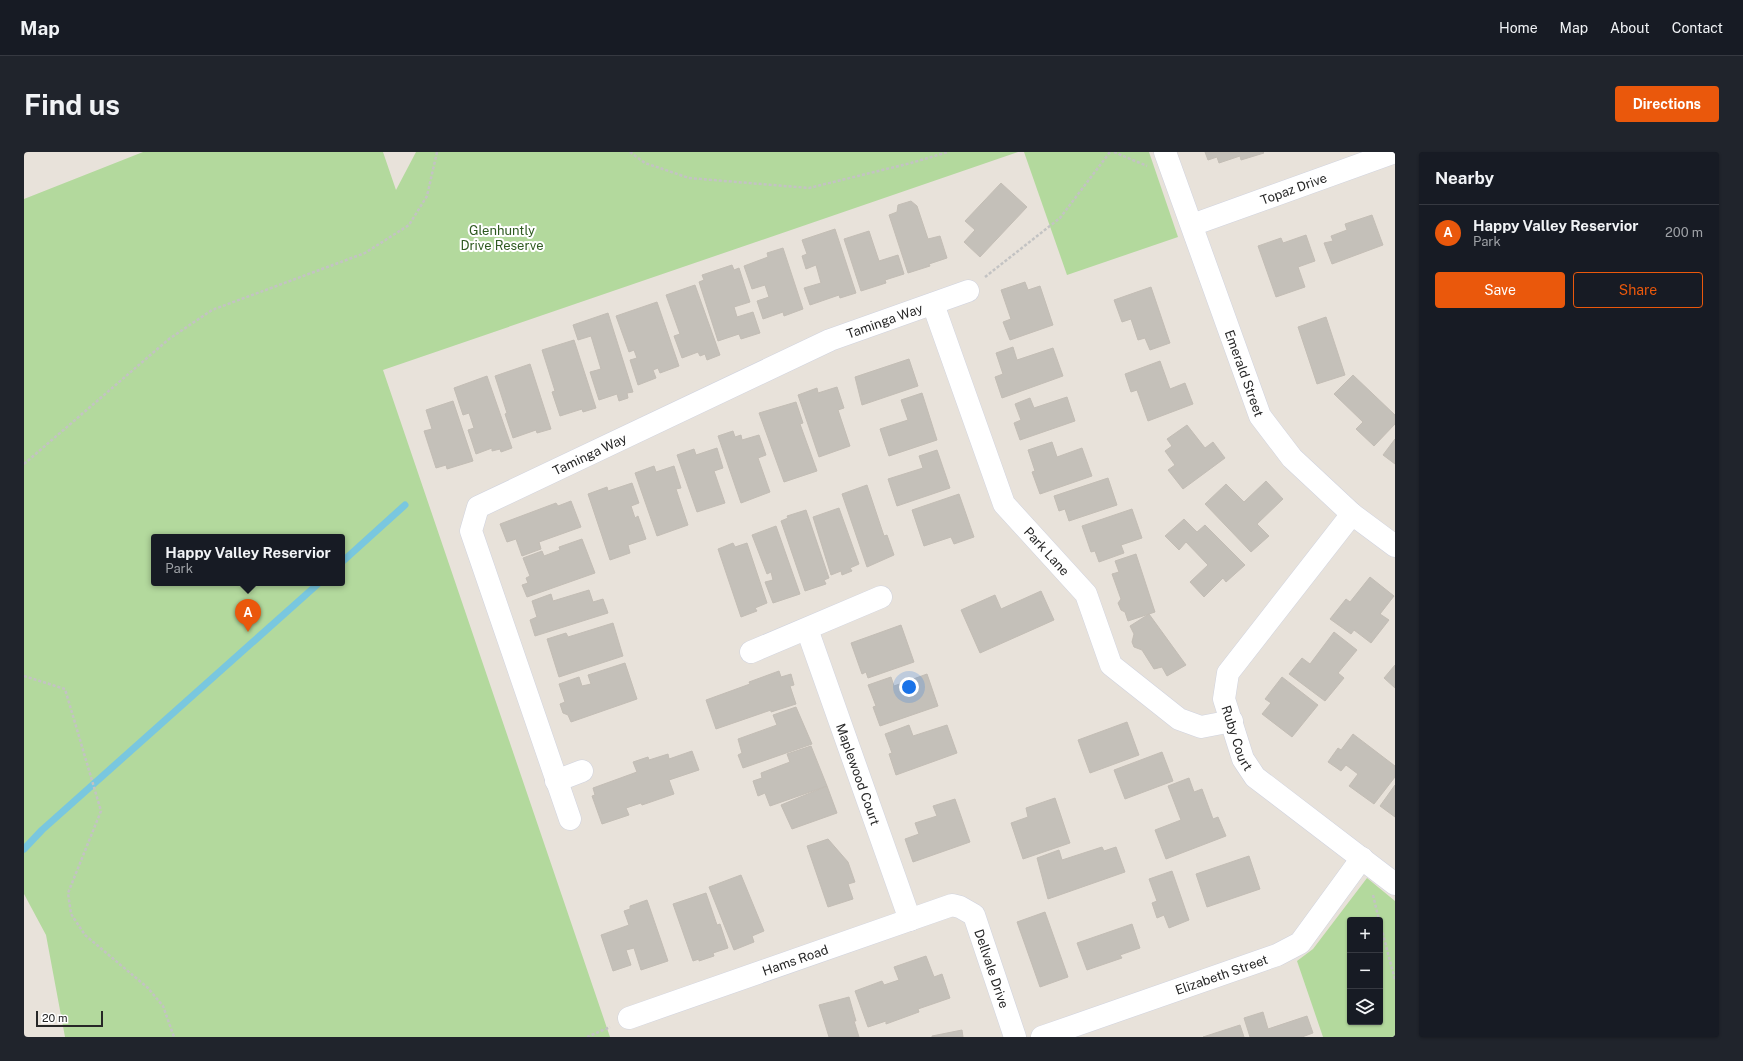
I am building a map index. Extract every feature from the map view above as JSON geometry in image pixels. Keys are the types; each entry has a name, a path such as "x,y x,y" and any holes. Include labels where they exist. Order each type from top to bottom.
{"street":[{"name":"Emerald Street","path":"1166,152 1260,416 1292,458 1352,514 1395,546"},
{"name":"Topaz Drive","path":"1192,226 1395,152"},
{"name":"Taminga Way","path":"570,819 471,531 478,507 830,340 968,291"},
{"name":"Park Lane","path":"933,304 1004,504 1086,594 1111,664 1179,719 1201,727 1232,721"},
{"name":"Ruby Court","path":"1352,514 1228,673 1224,699 1243,759 1255,777 1395,884"},
{"path":"750,652 881,597"},
{"name":"Maplewood Court","path":"807,629 910,920"},
{"path":"556,781 582,771"},
{"name":"Elizabeth Street","path":"1042,1037 1278,955 1300,943 1362,858"},
{"name":"Hams Road","path":"629,1018 952,905 960,907"},
{"name":"Dellvale Drive","path":"960,907 974,915 1015,1037"}],"path":[{"path":"24,464 169,340 212,310 365,253 409,226 428,196 437,152"},
{"path":"630,152 645,163 690,178 809,188 912,163 948,152"},
{"path":"968,291 1060,218 1110,152"},
{"path":"24,676 65,689 102,811 68,893 71,914 85,935 148,988 163,1006 174,1037"},
{"path":"1383,934 1395,980"}],"green space":[{"name":"Glenhuntly Drive Reserve","path":"143,152 383,152 396,190 416,152 1018,152 383,370 610,1037 65,1037 46,935 24,894 24,199"},
{"path":"1024,152 1149,152 1178,237 1067,275"},
{"path":"1367,878 1395,901 1395,1037 1323,1037 1297,961 1313,949"}],"building":[{"path":"1205,152 1264,153 1241,160 1240,156 1219,163 1217,157 1208,160"},
{"path":"1001,183 1027,207 980,257 964,242 975,230 965,221"},
{"path":"911,201 917,206 928,239 940,236 947,258 929,264 930,266 908,273 889,215 897,212 898,205"},
{"path":"1372,215 1383,245 1332,264 1324,243 1333,241 1331,236 1347,230 1345,224"},
{"path":"835,229 856,293 840,298 839,295 810,305 804,288 821,283 816,265 806,269 802,256 807,254 802,240"},
{"path":"869,231 879,261 898,255 904,274 885,280 886,283 861,291 844,239"},
{"path":"1306,235 1315,261 1298,267 1305,287 1276,297 1258,246 1281,238 1283,243"},
{"path":"783,248 803,309 784,316 783,312 763,319 757,301 769,297 765,285 752,289 744,266 768,257 767,253"},
{"path":"732,265 734,270 739,268 750,302 734,307 737,317 753,312 760,333 741,339 739,334 718,341 699,282 704,280 702,275"},
{"path":"1025,282 1028,290 1040,286 1053,325 1010,340 1003,322 1011,319 1001,290"},
{"path":"695,285 720,355 707,360 705,354 700,356 698,352 682,358 674,336 680,334 666,295"},
{"path":"1151,287 1170,343 1150,350 1145,338 1138,340 1131,319 1122,322 1114,300"},
{"path":"657,302 679,366 660,373 658,368 653,370 656,378 638,385 630,360 637,358 634,350 629,352 616,316"},
{"path":"608,313 633,392 627,393 628,398 619,401 617,394 599,400 590,372 601,369 591,336 578,340 573,325"},
{"path":"1326,317 1345,375 1317,384 1298,327"},
{"path":"574,340 596,408 583,412 582,409 560,416 552,392 555,391 542,350"},
{"path":"1013,347 1017,360 1053,348 1063,376 1002,398 995,377 1003,374 996,353"},
{"path":"909,359 918,386 862,405 855,377"},
{"path":"1160,361 1170,389 1185,383 1193,404 1148,421 1137,390 1131,392 1125,374"},
{"path":"530,364 551,429 537,433 536,430 513,438 505,414 507,413 495,376"},
{"path":"1353,375 1395,415 1395,424 1374,446 1356,429 1363,422 1334,394"},
{"path":"487,376 512,448 501,452 500,449 492,451 492,448 476,454 468,430 474,428 469,413 463,415 454,388"},
{"path":"837,387 844,408 838,410 850,446 819,457 798,395 817,388 818,393"},
{"path":"922,393 937,440 889,456 880,429 908,420 901,400"},
{"path":"1067,397 1075,421 1020,440 1014,423 1021,420 1015,404 1030,398 1034,408"},
{"path":"453,401 473,461 447,469 446,465 436,468 424,431 432,429 426,410"},
{"path":"796,402 803,423 800,424 817,471 784,482 759,413"},
{"path":"1187,425 1205,448 1213,442 1225,458 1183,489 1168,470 1175,465 1165,451 1172,446 1167,439"},
{"path":"733,431 735,437 741,435 742,440 759,435 766,455 758,458 770,492 741,503 718,436"},
{"path":"1395,439 1395,464 1383,455"},
{"path":"1052,442 1057,457 1082,448 1092,476 1040,494 1032,472 1035,471 1028,450"},
{"path":"717,448 723,468 714,471 725,503 697,512 677,455 694,449 696,455"},
{"path":"937,450 950,488 897,506 888,479 923,468 919,456"},
{"path":"654,466 656,472 674,466 681,488 676,489 688,525 657,536 635,473"},
{"path":"1108,478 1117,505 1069,521 1065,509 1059,511 1054,496"},
{"path":"1266,481 1283,499 1257,524 1269,536 1251,552 1205,504 1226,484 1244,502"},
{"path":"632,483 639,503 631,506 635,518 638,516 646,539 628,545 630,553 610,560 588,494 607,487 608,491"},
{"path":"867,485 884,536 887,535 894,555 867,567 842,494"},
{"path":"959,494 974,537 954,544 951,537 924,546 912,510"},
{"path":"571,501 581,527 539,542 541,549 522,556 516,539 507,542 500,524 556,503 558,506"},
{"path":"839,508 859,564 850,568 852,571 842,575 841,571 831,575 813,517"},
{"path":"1132,509 1142,538 1121,545 1124,553 1099,562 1095,551 1091,552 1082,526"},
{"path":"806,510 829,578 824,580 826,584 805,591 781,521 788,518 787,516"},
{"path":"1184,519 1197,532 1205,525 1245,565 1226,582 1223,578 1204,597 1190,582 1208,565 1186,542 1179,550 1165,536"},
{"path":"776,526 800,594 773,603 765,582 773,580 771,572 767,574 752,535"},
{"path":"582,539 595,573 527,597 522,585 528,583 526,578 530,576 523,558 542,551 544,556 560,550 559,547"},
{"path":"733,543 735,547 747,543 767,603 755,608 757,611 741,617 718,549"},
{"path":"1136,554 1155,612 1128,621 1125,612 1121,610 1118,603 1121,599 1112,574 1119,572 1115,561"},
{"path":"1370,577 1394,596 1380,614 1389,620 1371,643 1354,630 1351,634 1330,619 1346,599 1350,602"},
{"path":"589,590 593,602 603,599 608,613 535,636 530,620 537,617 532,601 551,594 553,601"},
{"path":"1041,591 1054,620 980,653 961,610 995,595 1001,609"},
{"path":"1149,614 1186,665 1167,676 1162,667 1154,669 1142,650 1134,647 1132,642 1134,634 1130,626"},
{"path":"613,623 623,656 559,677 547,639 566,633 568,637"},
{"path":"901,625 914,662 868,678 866,672 862,674 851,643"},
{"path":"1334,632 1357,650 1338,673 1344,678 1325,701 1289,674 1302,658 1310,664"},
{"path":"625,663 637,699 571,722 568,715 563,713 560,704 565,702 559,684 579,677 582,686 591,684 588,675"},
{"path":"1395,665 1395,688 1384,678"},
{"path":"779,671 781,677 791,674 794,685 790,686 796,704 771,712 771,710 716,729 706,700 750,684 749,682"},
{"path":"927,674 938,706 880,726 873,707 876,706 868,685 891,677 894,686"},
{"path":"1282,677 1318,705 1292,737 1262,714 1271,703 1265,699"},
{"path":"796,707 812,744 743,768 738,755 742,753 738,739 777,725 773,715"},
{"path":"1127,722 1139,755 1090,773 1078,740"},
{"path":"909,725 913,736 947,725 957,753 896,775 889,754 892,753 885,734"},
{"path":"1353,734 1395,766 1395,777 1374,804 1349,786 1358,774 1346,765 1341,771 1328,762 1338,748 1341,750"},
{"path":"811,746 827,786 770,806 765,793 758,796 753,781 762,778 761,773 790,762 787,754"},
{"path":"692,751 699,770 669,780 674,794 642,805 641,803 626,808 629,815 602,824 592,796 595,795 593,788 637,772 633,762 648,757 649,760 668,754 669,759"},
{"path":"1162,752 1173,781 1125,799 1114,770"},
{"path":"1189,778 1194,792 1202,789 1213,819 1218,817 1226,836 1166,859 1155,830 1181,820 1168,786"},
{"path":"1395,785 1395,817 1380,806"},
{"path":"827,786 837,813 792,829 781,805"},
{"path":"1055,798 1070,843 1023,859 1011,823 1028,817 1026,808"},
{"path":"955,799 970,842 913,862 905,839 919,834 915,823 937,816 933,806"},
{"path":"828,839 848,862 855,882 848,884 853,899 828,907 807,846"},
{"path":"1102,847 1104,851 1116,847 1125,872 1048,899 1037,858 1059,850 1062,860"},
{"path":"1249,856 1260,889 1207,907 1196,874"},
{"path":"1172,871 1189,920 1169,928 1164,915 1157,918 1152,903 1157,901 1149,879"},
{"path":"741,875 764,931 752,936 754,942 734,950 709,887"},
{"path":"706,893 717,925 720,924 728,948 713,953 714,956 699,961 699,959 693,961 673,904"},
{"path":"647,900 668,961 641,970 634,948 626,950 631,965 613,971 601,935 629,925 624,911 630,909 630,906"},
{"path":"1045,912 1068,977 1040,987 1017,922"},
{"path":"1132,924 1140,948 1120,955 1122,958 1087,970 1077,943"},
{"path":"926,956 934,977 942,974 950,998 918,1009 919,1012 886,1024 886,1021 868,1027 855,991 882,981 884,985 899,980 894,967"},
{"path":"849,997 859,1037 829,1037 819,1005"},
{"path":"1263,1012 1268,1029 1307,1016 1313,1033 1302,1037 1250,1037 1244,1018"},
{"path":"1240,1025 1244,1037 1203,1037"},
{"path":"962,1030 963,1037 932,1037 932,1036"}],"waterway":[{"path":"345,559 405,505"},
{"path":"24,849 42,830 316,586"}],"place":[{"name":"Happy Valley Reservior","path":"248,632"}]}
